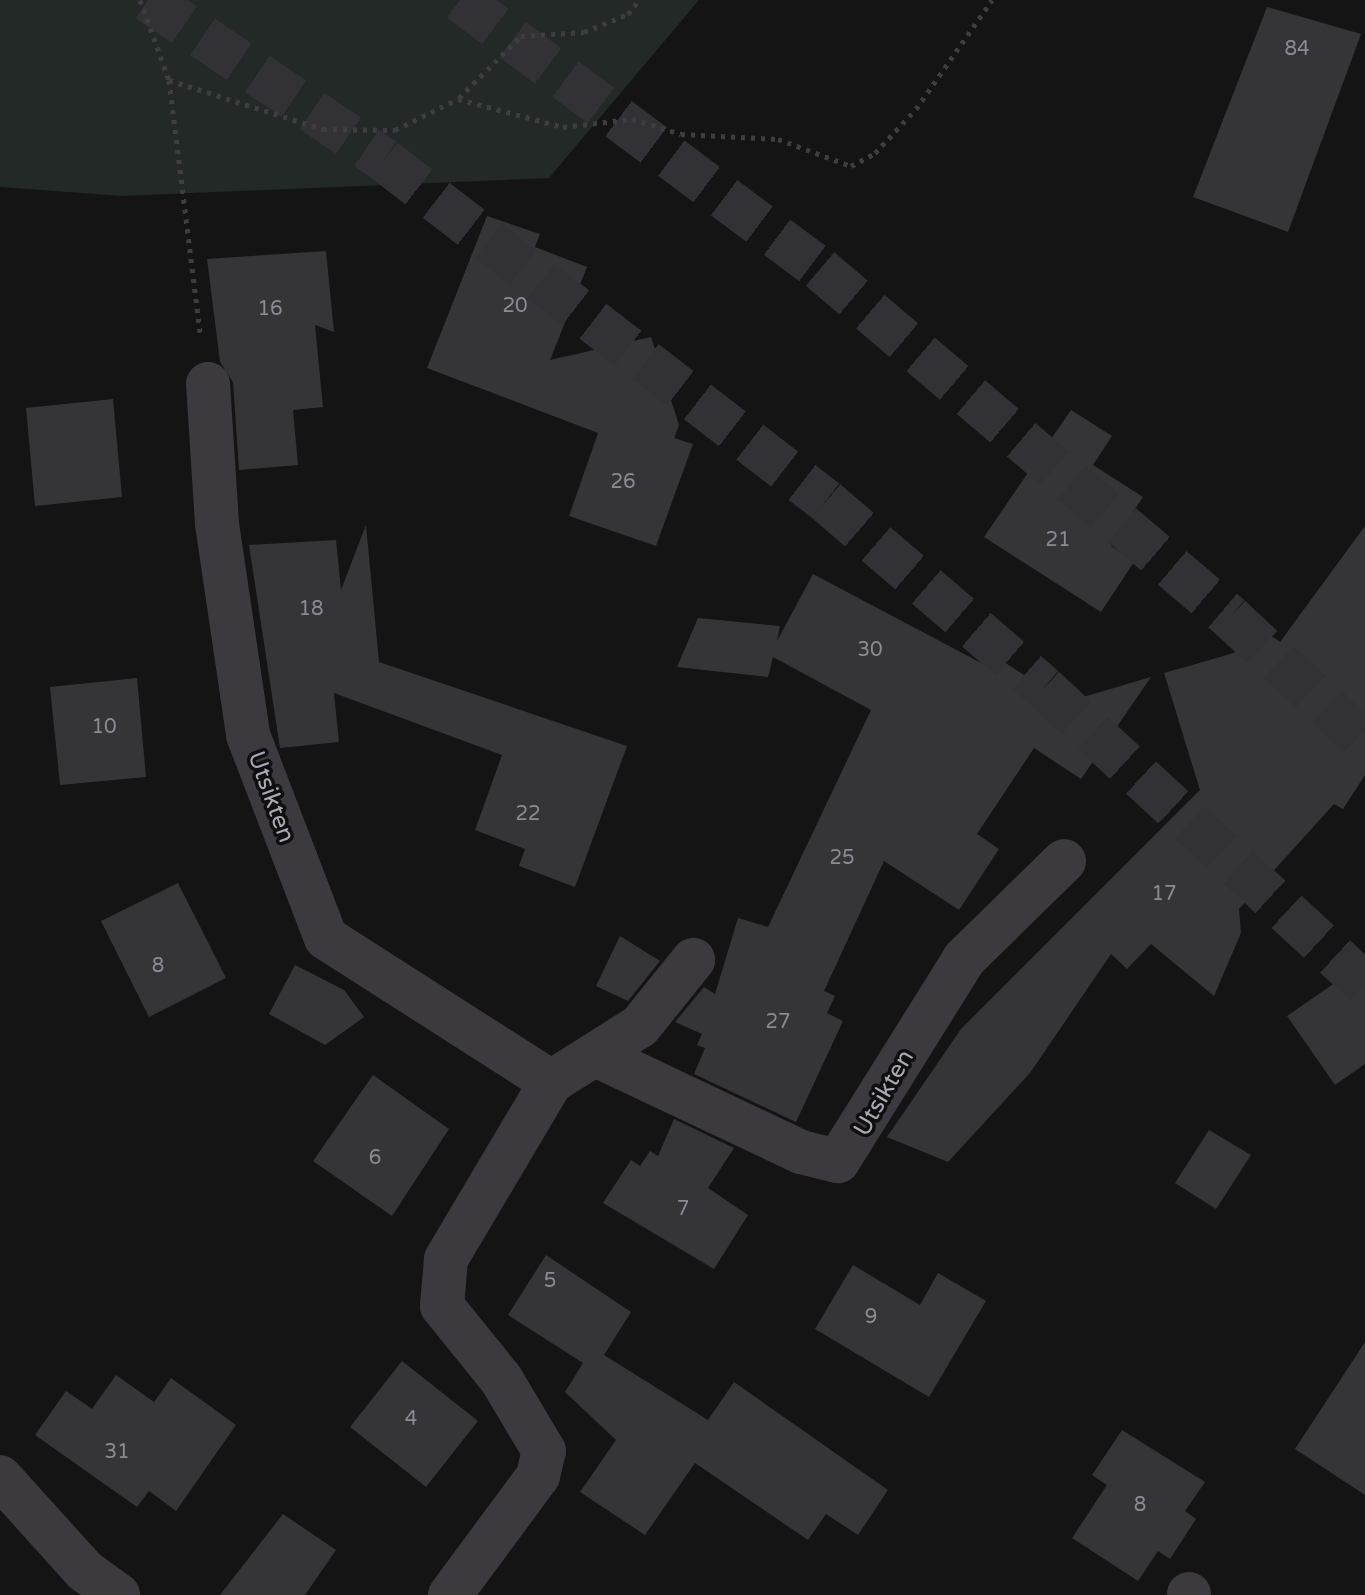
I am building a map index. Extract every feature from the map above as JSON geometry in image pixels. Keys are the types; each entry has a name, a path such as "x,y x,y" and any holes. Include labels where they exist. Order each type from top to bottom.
{"street":[{"name":"Utsikten","path":"208,384 222,566 248,735 326,938 551,1082"},
{"name":"Utsikten","path":"600,1057 801,1152 838,1161 860,1137 964,959 1064,861"},
{"path":"450,1595 538,1476 544,1451 501,1379 442,1306 441,1285 446,1259 551,1082 600,1057 640,1026 693,960"},
{"path":"0,1477 85,1571 118,1595"}],"path":[{"path":"140,0 169,80 208,384"},
{"path":"169,80 323,129 395,130 458,99 521,36 584,32 628,14 639,0"},
{"path":"458,99 563,127 632,119 681,134 778,139 851,166 875,153 916,109 992,0"}],"shaded area":[{"path":"0,0 699,0 549,178 122,196 0,187"}],"building":[{"path":"1267,7 1361,34 1288,232 1193,197"},
{"path":"487,216 540,234 535,247 587,267 550,360 651,337 679,425 674,438 693,444 656,546 569,516 598,433 427,368"},
{"path":"326,251 334,332 315,325 323,407 293,410 298,465 239,470 233,382 220,362 207,259"},
{"path":"113,399 122,497 35,506 26,408"},
{"path":"1071,410 1112,436 1093,465 1143,497 1111,546 1134,562 1101,612 984,537"},
{"path":"366,525 379,662 627,746 575,887 519,866 525,849 475,830 502,755 334,693 339,742 280,748 249,545 336,540 341,590"},
{"path":"1365,526 1365,775 1343,809 1334,804 1239,909 1241,933 1214,996 1151,944 1127,969 1111,954 1030,1073 948,1162 887,1137 961,1029 1200,790 1164,673 1234,653 1253,623 1280,642"},
{"path":"813,574 983,664 990,653 1049,691 1036,711 1151,677 1081,779 1034,748 977,834 999,849 959,910 884,861 824,991 835,996 827,1013 843,1021 796,1122 694,1074 705,1048 697,1045 702,1034 675,1022 704,987 715,994 738,918 768,927 871,710 773,657 768,677 677,667 698,618 780,626 777,641"},
{"path":"137,678 146,777 60,785 50,687"},
{"path":"178,883 226,978 149,1017 101,921"},
{"path":"620,936 660,961 628,1001 596,986"},
{"path":"1365,962 1365,1064 1335,1085 1287,1016"},
{"path":"295,965 344,990 364,1017 325,1045 269,1014"},
{"path":"373,1075 449,1129 392,1216 313,1161"},
{"path":"674,1119 734,1148 708,1188 748,1215 714,1269 603,1203 631,1160 640,1166 650,1151 658,1156"},
{"path":"1209,1130 1251,1155 1216,1209 1175,1183"},
{"path":"546,1255 631,1312 604,1355 708,1420 734,1382 888,1490 858,1535 826,1514 808,1540 695,1463 645,1535 580,1492 616,1440 565,1392 583,1363 508,1315"},
{"path":"853,1265 920,1305 938,1273 986,1301 929,1397 815,1329"},
{"path":"1365,1342 1365,1495 1295,1449"},
{"path":"402,1361 478,1421 426,1487 350,1427"},
{"path":"116,1375 154,1402 171,1378 236,1425 176,1511 149,1491 137,1507 35,1435 66,1391 92,1409"},
{"path":"1122,1430 1205,1482 1185,1511 1196,1519 1170,1559 1158,1551 1138,1581 1072,1538 1107,1485 1092,1475"},
{"path":"283,1514 336,1550 305,1595 220,1595"}],"tunnel":[{"path":"148,0 384,160 826,501 1044,688 1365,984"},
{"path":"460,0 820,269 1230,617 1365,742"}]}
